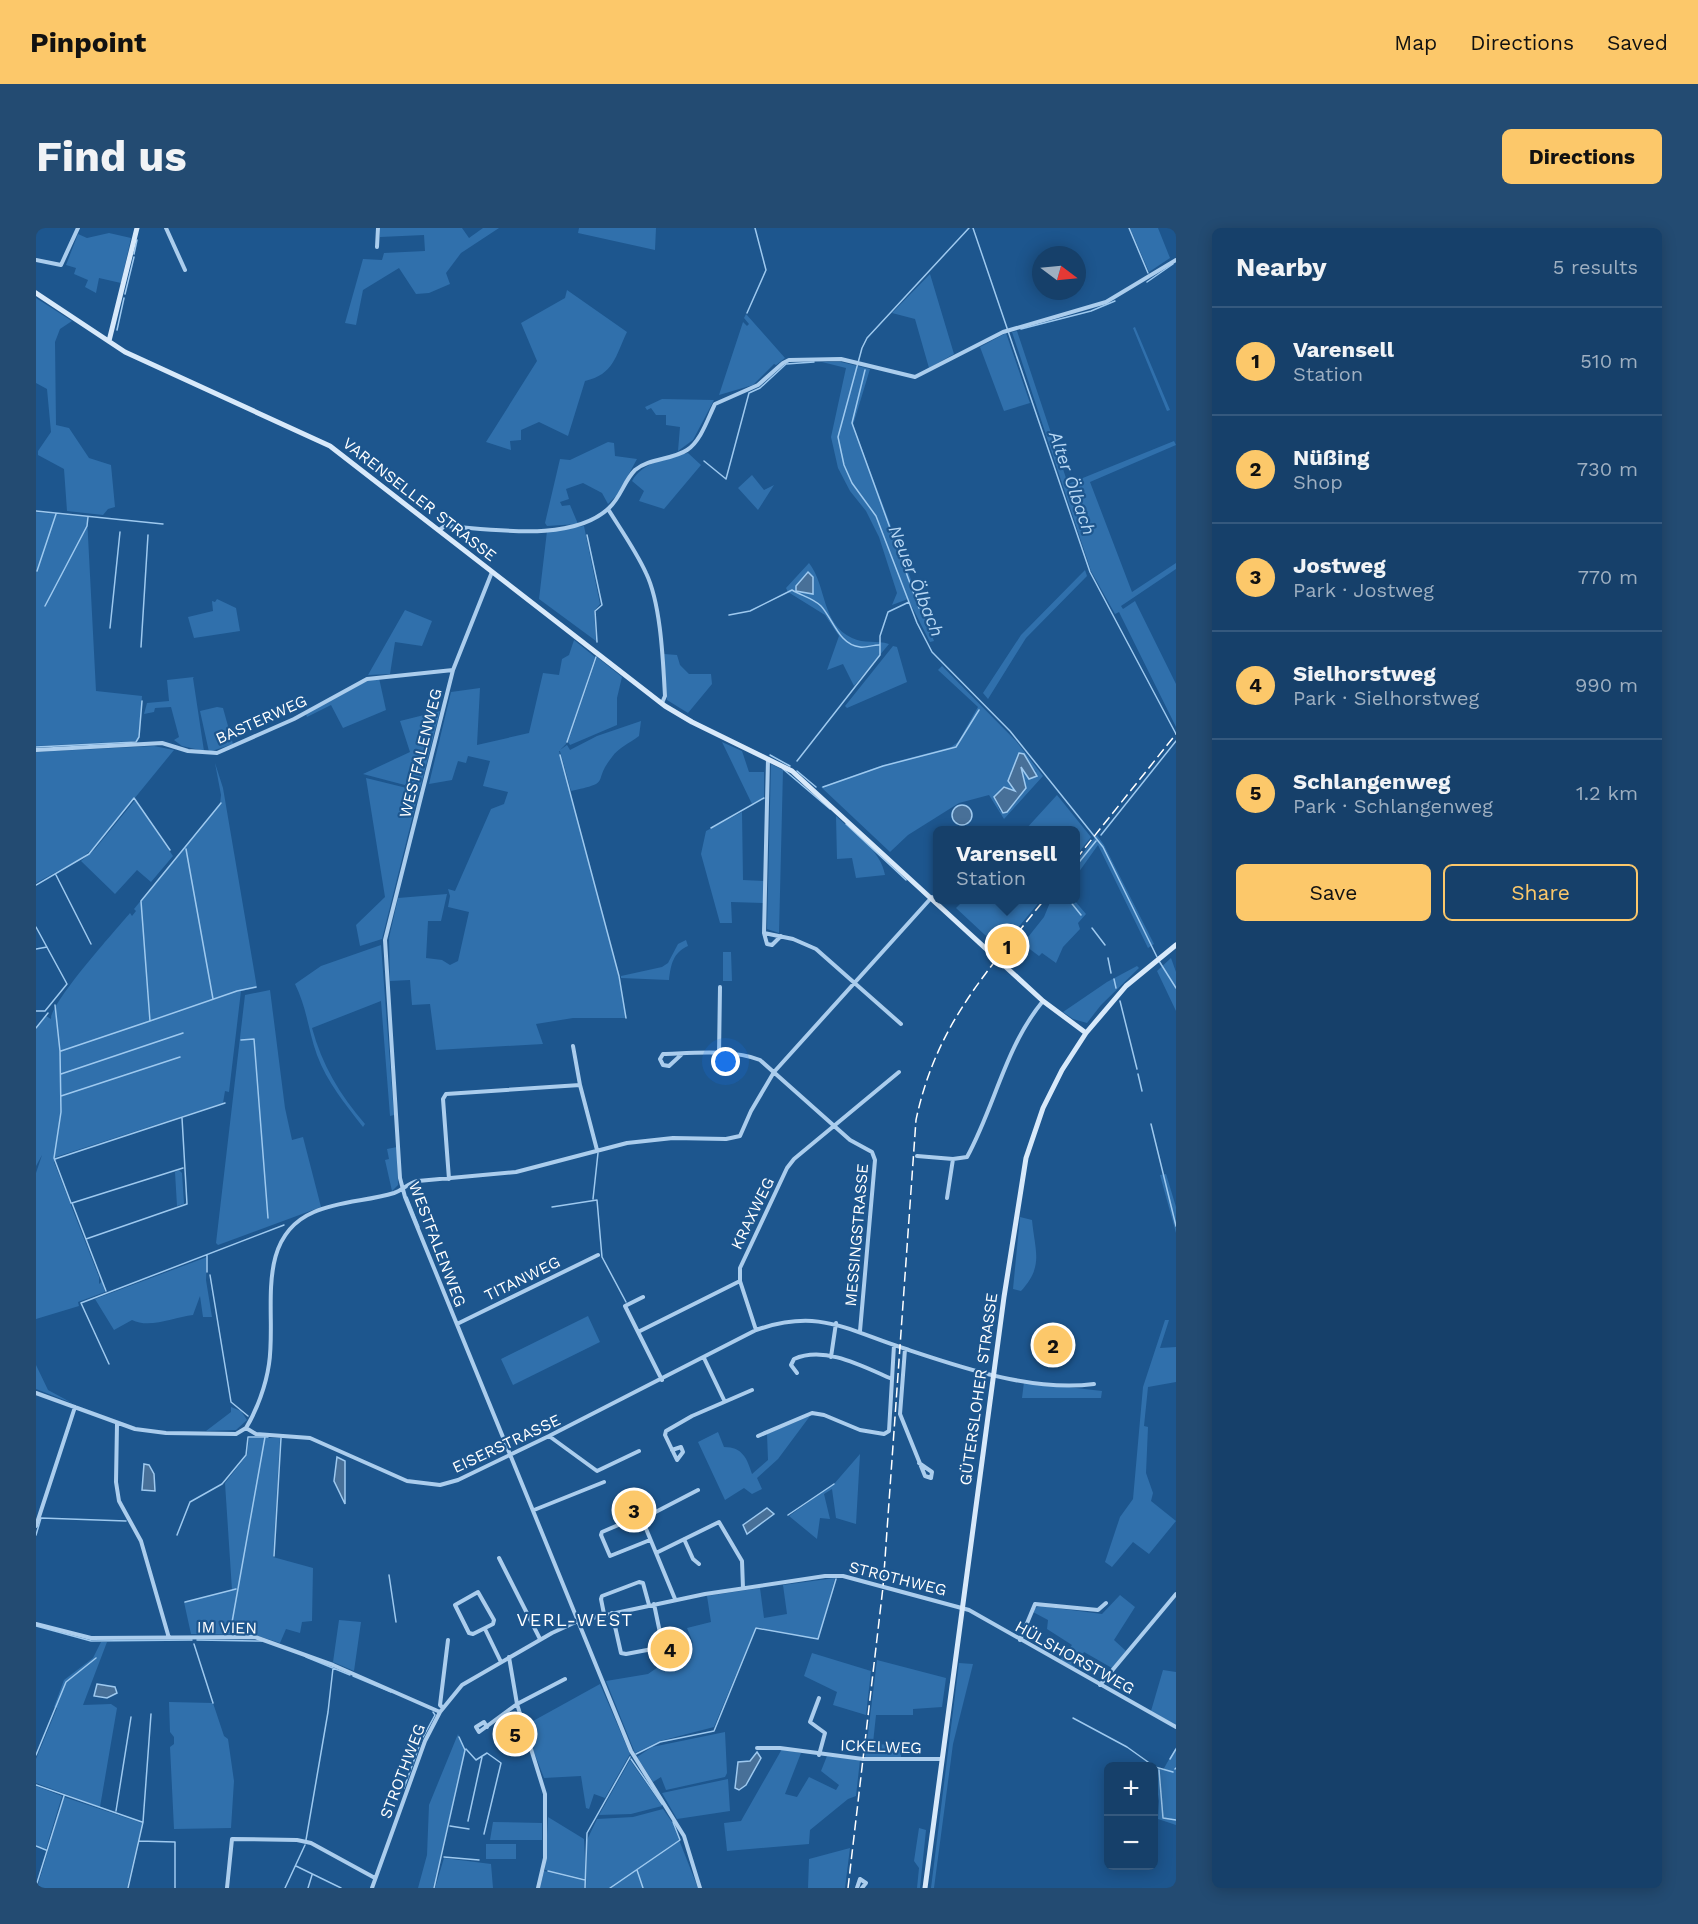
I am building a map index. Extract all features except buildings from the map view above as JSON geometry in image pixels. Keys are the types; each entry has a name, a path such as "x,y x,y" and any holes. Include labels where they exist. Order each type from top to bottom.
{"main road":[{"path":"109,341 137,228"},
{"name":"VARENSELLER STRASSE","path":"36,293 142,360 323,442 662,703 684,718 792,771 932,897"},
{"name":"VARENSELLER STRASSE","path":"939,904 1043,1001 1086,1033"},
{"name":"GÜTERSLOHER STRASSE","path":"925,1888 993,1376 1026,1158 1047,1100 1086,1033 1126,986 1176,945"}],"street":[{"path":"36,260 61,265 78,228"},
{"path":"166,228 185,270"},
{"path":"376,248 378,228"},
{"path":"439,530 445,526 509,530 567,529 591,521 620,497 635,470 687,450 699,436 715,404 758,385 783,363 798,360 841,359 915,377 1003,332 1106,302 1176,260"},
{"path":"608,509 647,573 651,587 662,644 665,696 662,703"},
{"name":"WESTFALENWEG","path":"492,571 453,670 385,940 402,1188 631,1751 684,1836 700,1888"},
{"name":"BASTERWEG","path":"36,750 162,743 188,751 217,753 294,719 367,679 453,670"},
{"path":"768,758 764,933 767,944 772,945 781,936"},
{"path":"246,1428 266,1379 269,1364 269,1303 272,1268 285,1237 299,1220 314,1212 393,1193 418,1181 516,1172 627,1143 673,1138 726,1139 740,1136 751,1111 774,1072 932,897"},
{"path":"764,933 781,936 816,949 901,1024"},
{"path":"719,1055 720,987"},
{"path":"917,1156 953,1159 967,1156 1010,1054 1022,1031 1043,1001"},
{"path":"573,1046 580,1085 597,1150"},
{"path":"663,1054 682,1054 669,1066 663,1065 660,1059 663,1054"},
{"name":"MESSINGSTRASSE","path":"682,1054 749,1056 774,1072 850,1140 868,1148 874,1156 860,1331"},
{"path":"834,1126 899,1072"},
{"path":"449,1179 443,1099 446,1094 580,1085"},
{"name":"KRAXWEG","path":"740,1281 740,1268 746,1253 787,1168 834,1126"},
{"path":"947,1198 953,1159"},
{"name":"TITANWEG","path":"457,1324 598,1255"},
{"path":"638,1332 740,1281 756,1330"},
{"path":"643,1297 625,1306 662,1380"},
{"name":"EISERSTRASSE","path":"36,1393 117,1424 166,1433 236,1434 246,1428 256,1434 310,1438 407,1482 440,1485 458,1480 549,1436 756,1330 790,1320 836,1323 905,1349 993,1376 1076,1386 1094,1384"},
{"path":"831,1357 836,1323"},
{"path":"758,1437 812,1413 824,1415 860,1430 884,1434 889,1431 894,1345"},
{"path":"905,1349 900,1414 920,1463"},
{"path":"797,1373 791,1365 794,1359 802,1356 831,1357 892,1379"},
{"path":"704,1358 724,1400"},
{"path":"672,1450 665,1435 666,1431 724,1400 752,1390"},
{"path":"36,1526 75,1407"},
{"path":"117,1424 116,1482 119,1501 141,1541 169,1638"},
{"path":"549,1436 597,1471 639,1451"},
{"path":"534,1510 604,1482"},
{"path":"650,1540 610,1556 601,1535 602,1532 637,1517 642,1519 698,1490"},
{"path":"642,1519 675,1599"},
{"path":"656,1553 719,1522 742,1561 743,1588"},
{"path":"684,1539 693,1559 699,1564"},
{"path":"499,1558 540,1639"},
{"name":"STROTHWEG","path":"372,1888 425,1742 442,1710 462,1685 540,1639 578,1621 604,1614 675,1599 825,1576 843,1576 963,1608"},
{"path":"604,1614 602,1596 639,1581 643,1583 652,1604 663,1647 621,1653 612,1613"},
{"path":"480,1592 494,1620 485,1629 473,1634 469,1632 456,1602 480,1592"},
{"path":"1100,1685 1176,1594"},
{"path":"1020,1640 1035,1604 1098,1610 1106,1603"},
{"name":"HÜLSHORSTWEG","path":"963,1608 1176,1727"},
{"name":"IM VIEN","path":"36,1624 91,1638 255,1637 333,1665 442,1710"},
{"path":"485,1629 501,1662"},
{"path":"442,1710 440,1705 448,1640"},
{"path":"509,1657 517,1704 545,1794 544,1858 538,1888"},
{"path":"487,1727 517,1704 565,1679"},
{"name":"ICKELWEG","path":"819,1698 810,1722 825,1733 819,1755"},
{"name":"ICKELWEG","path":"757,1748 780,1748 819,1755 863,1759 942,1759"},
{"path":"227,1888 232,1839 297,1840 311,1843 375,1878"},
{"path":"856,1888 860,1879 866,1883 862,1888"}],"shaded area":[{"path":"380,228 462,228 469,238 483,228 499,228 461,253 446,273 450,284 429,293 416,294 399,268 363,290 356,325 345,323 363,259 382,260 384,253 425,251 424,235 380,237"},
{"path":"579,228 656,228 655,250 578,233"},
{"path":"1130,228 1158,228 1170,258 1149,272"},
{"path":"109,233 131,238 121,283 99,278 96,293 85,287 88,280 74,274 76,268 66,265 78,234 87,238"},
{"path":"930,274 954,354 929,368 915,319 892,313"},
{"path":"567,290 627,332 616,357 602,374 585,381 568,436 539,422 521,430 521,440 510,441 511,450 486,442 537,361 521,323 565,298"},
{"path":"36,298 72,321 60,329 55,342 56,425 69,428 89,458 111,465 115,507 108,509 103,515 67,511 64,469 38,455 38,451 51,432 47,389 36,383"},
{"path":"746,314 785,358 776,365 774,364 753,385 719,395 743,322 747,326 749,324 744,318"},
{"path":"1135,327 1170,410 1167,411 1133,328"},
{"path":"1017,331 1068,484 1174,441 1176,445 1090,482 1132,592 1176,563 1176,569 1121,606 1123,609 1135,601 1176,684 1176,727 1119,612 1115,614 1091,571 1012,332"},
{"path":"1006,333 1030,403 1004,411 980,347"},
{"path":"822,362 841,362 870,369 853,425 934,641 930,642 908,599 892,605 897,593 879,537 866,511 850,491 838,468 831,437 846,368"},
{"path":"662,399 714,400 693,440 678,451 680,427 666,425 666,415 656,415 651,408 647,410 645,407"},
{"path":"608,442 614,443 615,456 637,459 618,494 608,504 602,493 583,483 566,489 569,499 560,502 562,506 570,505 578,524 547,526 545,523 560,459 570,460"},
{"path":"688,453 701,465 664,509 639,501 644,491 632,481 636,475 656,462"},
{"path":"752,475 764,490 774,485 758,510 738,488"},
{"path":"36,512 87,517 96,691 142,696 139,737 136,741 36,746"},
{"path":"584,526 600,604 594,611 596,641 539,599 547,531"},
{"path":"809,563 815,572 830,614 842,632 857,640 889,644 854,686 843,664 827,670 839,636 825,615 788,592 786,588"},
{"path":"1085,570 1087,576 1026,638 988,699 983,693 1021,635"},
{"path":"808,572 813,577 813,594 796,591 796,586"},
{"path":"217,599 236,608 240,631 194,638 188,617 213,611 212,601 215,602"},
{"path":"405,610 432,621 422,646 395,642 390,674 368,675"},
{"path":"574,640 595,657 566,744 560,750 567,745 570,750 597,736 641,721 639,736 615,754 600,780 593,786 571,791 559,751 619,977 626,1018 573,1018 536,1024 543,1044 436,1050 430,1004 412,1005 410,980 390,981 389,938 398,898 447,894 441,921 428,921 426,958 442,960 450,965 458,961 469,912 448,907 450,896 448,889 455,891 491,809 504,804 508,792 483,786 490,761 468,756 466,763 458,761 452,780 429,784 451,692 480,688 477,745 529,733 543,673 559,675 562,659 569,655"},
{"path":"893,646 897,647 907,682 847,708 845,706"},
{"path":"664,654 677,655 680,665 689,674 711,674 712,684 688,713 667,700"},
{"path":"597,657 622,677 617,698 617,725 570,745 568,742"},
{"path":"942,666 1016,741 1043,776 1004,819 989,795 959,803 908,835 890,852 821,787 883,765 951,747 958,742 978,707 938,670","holes":["1017,755 1037,772 1021,767 1026,788 1007,812 1000,811 994,797 1002,790 1014,791 1011,770 1016,765"]},
{"path":"194,677 204,751 182,746 174,740 179,737 171,707 155,708 154,712 144,714 147,703 169,701 167,680"},
{"path":"379,678 386,710 343,728 331,705 307,717 306,714 369,680"},
{"path":"223,708 233,744 209,752 200,711"},
{"path":"440,711 420,789 363,774 410,752 400,721"},
{"path":"722,742 742,751 749,772 764,772 764,798 752,804"},
{"path":"154,746 174,750 94,848 80,859 36,883 36,752"},
{"path":"1019,753 1024,754 1037,776 1029,779 1021,767 1026,788 1007,812 1003,813 994,797 1004,787 1015,791 1008,781"},
{"path":"215,763 223,788 257,988 241,991 229,1092 225,1091 223,1103 56,1157 54,1162 99,1277 99,1284 102,1281 105,1292 78,1302 79,1306 36,1319 36,1173 42,1155 36,1166 36,1029 46,1016 51,1019 61,998 84,967 130,913 132,916 136,911 134,909 220,804 221,795"},
{"path":"771,764 783,770 779,933 767,929"},
{"path":"366,778 419,791 382,939 360,946 356,925 385,897"},
{"path":"1057,795 1091,837 1080,851 1080,826 1029,826"},
{"path":"135,800 173,856 151,882 137,870 115,894 81,861 95,849"},
{"path":"962,805 969,808 972,815 969,822 962,825 955,822 952,815 955,808"},
{"path":"742,812 743,880 764,881 763,903 731,902 732,923 720,923 701,854 706,831"},
{"path":"836,816 872,850 885,875 856,878 852,858 837,859"},
{"path":"1097,835 1154,944 1148,948 1098,845 1080,870 1080,857"},
{"path":"960,904 1038,904 1000,949 956,908"},
{"path":"1049,904 1077,904 1086,914 1078,923 1080,929 1063,947 1056,963 1042,953 1039,956 1027,947 1013,964 1009,961 1044,917"},
{"path":"686,940 688,946 679,952 674,960 669,980 621,978 621,976 662,967 668,963 678,944"},
{"path":"381,945 394,1115 390,1116 381,1001 312,1028 327,1067 340,1091 365,1124 363,1127 337,1092 321,1065 295,984 321,966"},
{"path":"723,952 731,952 732,981 723,981"},
{"path":"1171,958 1176,972 1176,1011 1157,971"},
{"path":"1137,966 1139,968 1101,1005 1087,1023 1073,1019 1063,1012 1107,982"},
{"path":"270,990 285,1108 292,1140 303,1137 321,1207 218,1245 216,1243 245,995"},
{"path":"397,1147 398,1185 392,1191 385,1160 389,1159 387,1149"},
{"path":"179,1170 182,1173 184,1204 177,1206 175,1172"},
{"path":"1166,1174 1176,1207 1176,1233 1160,1175"},
{"path":"1020,1217 1032,1220 1036,1250 1033,1274 1021,1291 1013,1289"},
{"path":"207,1257 206,1280 212,1317 203,1317 200,1296 193,1315 154,1323 132,1320 114,1330 95,1299"},
{"path":"588,1316 600,1342 513,1385 501,1359"},
{"path":"1165,1320 1169,1320 1160,1348 1176,1347 1176,1382 1148,1387 1144,1426 1148,1427 1146,1473 1153,1493 1151,1501 1176,1521 1149,1554 1133,1542 1112,1567 1105,1562 1120,1517 1133,1499 1143,1387"},
{"path":"36,1365 48,1390 72,1403 36,1389"},
{"path":"1024,1382 1102,1391 1101,1398 1022,1398"},
{"path":"231,1407 241,1411 247,1420 236,1430 206,1431 231,1412"},
{"path":"810,1416 778,1459 757,1478 762,1489 752,1494 744,1488 725,1500 698,1442 718,1432 724,1447 736,1449 743,1455 752,1474 768,1460 767,1434"},
{"path":"249,1438 280,1438 273,1557 313,1568 312,1621 302,1622 300,1633 286,1629 280,1643 255,1635 191,1634 184,1602 232,1590 225,1483 247,1455"},
{"path":"860,1454 856,1524 836,1518 832,1489 824,1494 830,1519 820,1518 817,1539 789,1516 834,1484"},
{"path":"337,1457 345,1461 345,1504 334,1481"},
{"path":"144,1464 149,1465 154,1474 155,1491 142,1490"},
{"path":"637,1499 645,1515 629,1519 624,1506"},
{"path":"767,1508 774,1514 747,1534 743,1525"},
{"path":"835,1578 818,1639 756,1627 714,1727 660,1741 635,1753 606,1681 648,1674 693,1643 687,1628 711,1622 707,1596 760,1588 764,1618 787,1614 783,1585"},
{"path":"1120,1595 1135,1607 1114,1640 1126,1651 1112,1668 1084,1652 1074,1668 1060,1660 1072,1645 1047,1629 1048,1620 1033,1612 1040,1606 1102,1614"},
{"path":"339,1620 361,1622 354,1671 333,1662"},
{"path":"101,1642 107,1642 83,1705 111,1704 117,1708 100,1807 36,1783 36,1759 57,1708 54,1707 64,1680 93,1658"},
{"path":"812,1653 871,1671 866,1715 833,1705 837,1692 804,1676"},
{"path":"877,1660 946,1678 942,1707 913,1709 913,1715 876,1715 873,1743 901,1747 901,1758 865,1758"},
{"path":"959,1663 973,1664 953,1744 934,1888 931,1888"},
{"path":"1163,1670 1176,1672 1176,1725 1151,1711"},
{"path":"97,1684 115,1687 117,1693 107,1698 94,1696"},
{"path":"600,1684 630,1754 605,1798 594,1794 589,1809 586,1808 581,1776 544,1778 524,1726"},
{"path":"169,1702 213,1703 224,1736 228,1739 234,1781 231,1828 174,1829 170,1747 174,1744 174,1737 170,1732"},
{"path":"725,1732 727,1773 725,1777 666,1790 661,1777 653,1782 637,1757 652,1747"},
{"path":"458,1734 465,1750 433,1888 418,1888 427,1855 429,1805"},
{"path":"1176,1747 1176,1825 1158,1819 1158,1769 1163,1770"},
{"path":"782,1749 801,1753 785,1794 797,1797 809,1777 836,1790 839,1785 821,1771 827,1756 860,1760 856,1796 848,1799 810,1830 809,1844 727,1851 724,1823 741,1821"},
{"path":"757,1752 761,1758 746,1785 739,1790 735,1788 738,1762 750,1761"},
{"path":"630,1760 662,1806 631,1814 599,1815"},
{"path":"728,1779 730,1811 677,1819 662,1793"},
{"path":"36,1786 62,1796 46,1849 36,1845"},
{"path":"64,1797 142,1823 127,1888 37,1888"},
{"path":"663,1809 672,1822 698,1888 586,1888 587,1840 597,1819 633,1817"},
{"path":"548,1817 584,1839 586,1879 545,1870"},
{"path":"493,1822 542,1823 542,1840 490,1840"},
{"path":"919,1828 926,1830 920,1888 917,1888 919,1868 914,1861"},
{"path":"486,1844 516,1844 516,1859 486,1859"},
{"path":"850,1848 845,1888 808,1888 809,1859"},
{"path":"444,1858 491,1864 493,1888 435,1888"},
{"path":"544,1871 586,1881 584,1888 540,1888"}],"waterway":[{"path":"747,313 766,270 755,228"},
{"name":"Neuer Ölbach","path":"969,228 867,338 862,348 838,437 844,465 852,483 876,516 917,623 932,652 1010,731 1103,847 1157,957"},
{"name":"Alter Ölbach","path":"973,228 1090,572 1176,734"},
{"path":"1129,228 1148,273"},
{"path":"134,254 137,240"},
{"path":"125,294 134,257"},
{"path":"1147,282 1173,264"},
{"path":"117,330 124,298"},
{"path":"1021,329 1091,311 1115,301"},
{"path":"704,461 726,479 749,393 760,388 786,364 814,362"},
{"path":"865,370 852,423 919,608"},
{"path":"36,511 163,524"},
{"path":"37,571 56,514"},
{"path":"45,606 87,526 88,517"},
{"path":"110,628 120,532"},
{"path":"141,647 148,535"},
{"path":"587,535 602,605 595,611 597,642"},
{"path":"729,615 750,611 792,590 818,603 847,642 860,647 879,645"},
{"path":"797,761 880,655 880,636 888,612 909,602"},
{"path":"567,742 596,657"},
{"path":"36,747 136,742 139,737 142,701"},
{"path":"823,787 883,766 956,747 979,710"},
{"path":"1101,835 1176,741"},
{"path":"560,755 619,976 626,1018"},
{"path":"770,755 790,766"},
{"path":"783,769 830,809"},
{"path":"797,771 816,787"},
{"path":"36,885 89,854 134,798 170,850"},
{"path":"711,828 764,798"},
{"path":"221,803 141,901 150,1021 237,991 256,987"},
{"path":"846,824 906,880"},
{"path":"1080,861 1096,841"},
{"path":"186,849 213,999"},
{"path":"56,875 91,944"},
{"path":"1072,904 1081,915"},
{"path":"36,927 67,984 45,1011 36,1011"},
{"path":"1092,928 1105,945"},
{"path":"36,949 47,947"},
{"path":"1108,958 1111,973"},
{"name":"Neuer Ölbach","path":"1159,961 1176,988"},
{"path":"1114,979 1116,988"},
{"path":"1120,1001 1137,1069"},
{"path":"55,1005 60,1051 61,1112 54,1158 71,1203"},
{"path":"36,1028 48,1013"},
{"path":"61,1051 150,1021"},
{"path":"61,1074 183,1033"},
{"path":"241,1040 254,1039 268,1218"},
{"path":"61,1096 180,1057"},
{"path":"1138,1074 1142,1091"},
{"path":"55,1159 225,1103"},
{"path":"86,1239 187,1204 182,1118"},
{"path":"1151,1124 1176,1226"},
{"path":"593,1199 598,1153"},
{"path":"106,1291 72,1203 183,1168"},
{"path":"407,1197 419,1227"},
{"path":"552,1207 597,1200 602,1257 626,1302"},
{"path":"109,1364 81,1303 284,1225"},
{"path":"207,1255 207,1272"},
{"path":"210,1275 231,1402 248,1416"},
{"path":"177,1535 190,1502 222,1484 246,1455 248,1437 268,1437"},
{"path":"231,1628 265,1437"},
{"path":"274,1556 281,1438"},
{"path":"788,1515 834,1484"},
{"path":"36,1535 41,1518 126,1521"},
{"path":"389,1575 396,1622"},
{"path":"636,1754 660,1742 714,1731 756,1628 818,1639 836,1579"},
{"path":"185,1602 236,1589"},
{"path":"36,1626 91,1641 192,1640"},
{"path":"197,1640 262,1641"},
{"path":"194,1644 213,1703"},
{"path":"306,1657 350,1675"},
{"path":"36,1755 66,1682 96,1658"},
{"path":"306,1840 328,1712 333,1668"},
{"path":"353,1676 391,1692"},
{"path":"404,1788 421,1741 435,1715 433,1712"},
{"path":"128,1888 143,1822 151,1714"},
{"path":"116,1811 131,1717"},
{"path":"1073,1718 1127,1747 1155,1767 1173,1772"},
{"path":"434,1888 465,1750 459,1737"},
{"path":"466,1749 476,1760 487,1753 501,1763 484,1834"},
{"path":"1170,1759 1176,1749"},
{"path":"468,1821 482,1757"},
{"path":"585,1888 587,1833 630,1757"},
{"path":"631,1759 662,1804"},
{"path":"1159,1770 1163,1818 1176,1820"},
{"path":"36,1785 142,1822"},
{"path":"36,1886 64,1796"},
{"path":"610,1888 680,1840 673,1822"},
{"path":"450,1826 469,1829"},
{"path":"139,1841 175,1842 175,1888"},
{"path":"285,1888 305,1845"},
{"path":"36,1846 46,1850"},
{"path":"444,1857 479,1860"},
{"path":"296,1866 341,1888"},
{"path":"637,1870 643,1888"},
{"path":"548,1871 585,1880"},
{"path":"308,1888 312,1875"}],"railway":[{"path":"1080,854 1176,734"},
{"path":"848,1888 883,1587 916,1120 936,1056 950,1028 983,977 1041,904"}],"place":[{"name":"Varensell","path":"1007,946"},
{"name":"Nüßing","path":"1053,1345"},
{"name":"Jostweg","path":"634,1510"},
{"name":"Sielhorstweg","path":"670,1649"},
{"name":"Schlangenweg","path":"515,1734"}],"district":[{"name":"VERL-WEST","path":"575,1620"}]}
